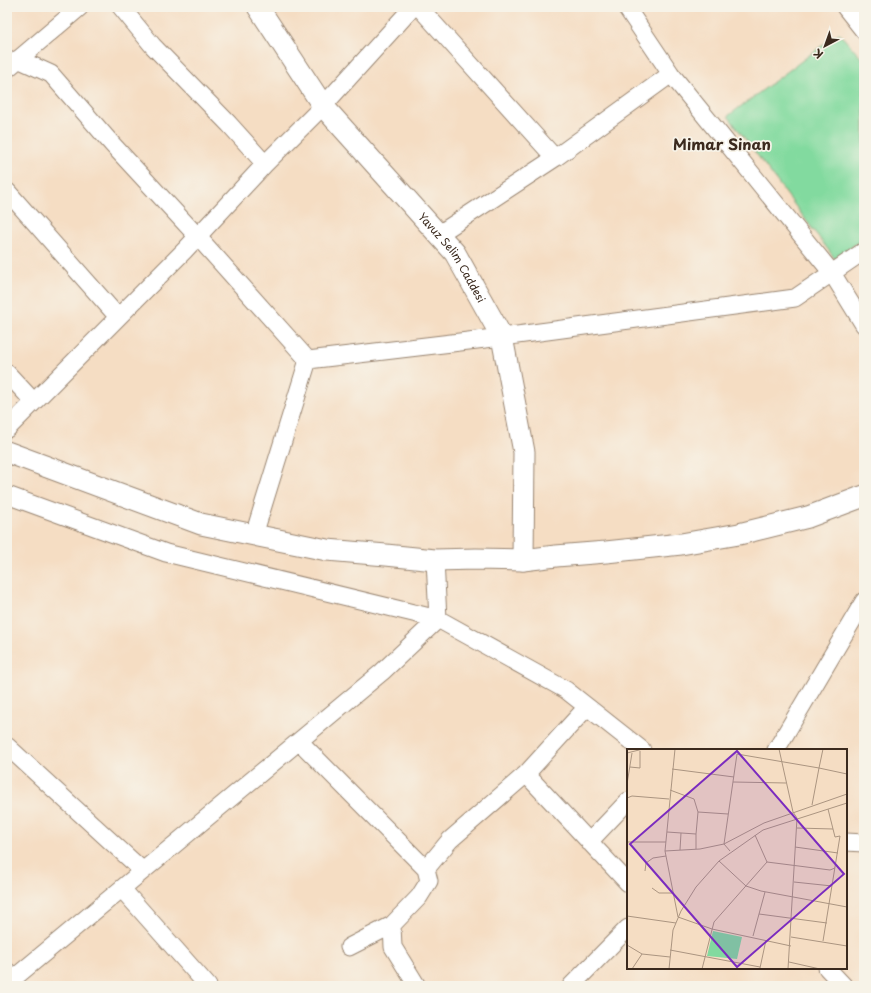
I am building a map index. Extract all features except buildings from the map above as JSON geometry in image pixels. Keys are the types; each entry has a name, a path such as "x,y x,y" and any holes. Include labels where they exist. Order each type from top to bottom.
{"street":[{"path":"12,64 80,7"},
{"path":"121,7 153,46 229,124 265,164"},
{"name":"Yavuz Selim Caddesi","path":"258,7 323,106 455,253 502,337 524,452 523,560"},
{"path":"7,429 186,250 265,164 323,106 413,7"},
{"path":"419,7 555,158"},
{"path":"626,7 671,74 832,273 864,325"},
{"path":"845,7 864,31"},
{"path":"12,64 51,74 112,144 308,360"},
{"path":"439,234 555,158 671,74"},
{"path":"7,191 118,317"},
{"path":"308,360 502,337 795,298 864,251"},
{"path":"254,535 308,360"},
{"path":"7,372 34,402"},
{"path":"7,452 201,524 327,550 435,560 523,560 651,547 739,534 808,517 864,496"},
{"path":"7,495 166,553 438,619 566,690 641,749"},
{"path":"7,971 13,979 382,672 438,619 435,560"},
{"path":"777,749 864,601"},
{"path":"426,869 450,840 526,774 587,707"},
{"path":"299,741 426,869 429,881 419,897 392,925 349,947"},
{"path":"7,746 143,871"},
{"path":"526,774 627,882"},
{"path":"589,842 627,803"},
{"path":"847,842 864,843"},
{"path":"122,888 208,986"},
{"path":"392,925 393,947 417,986"},
{"path":"571,986 627,929"},
{"path":"828,969 844,986"}],"green space":[{"path":"839,33 864,61 864,238 835,259 728,116"}],"district":[{"name":"Mimar Sinan","path":"722,145"}]}
